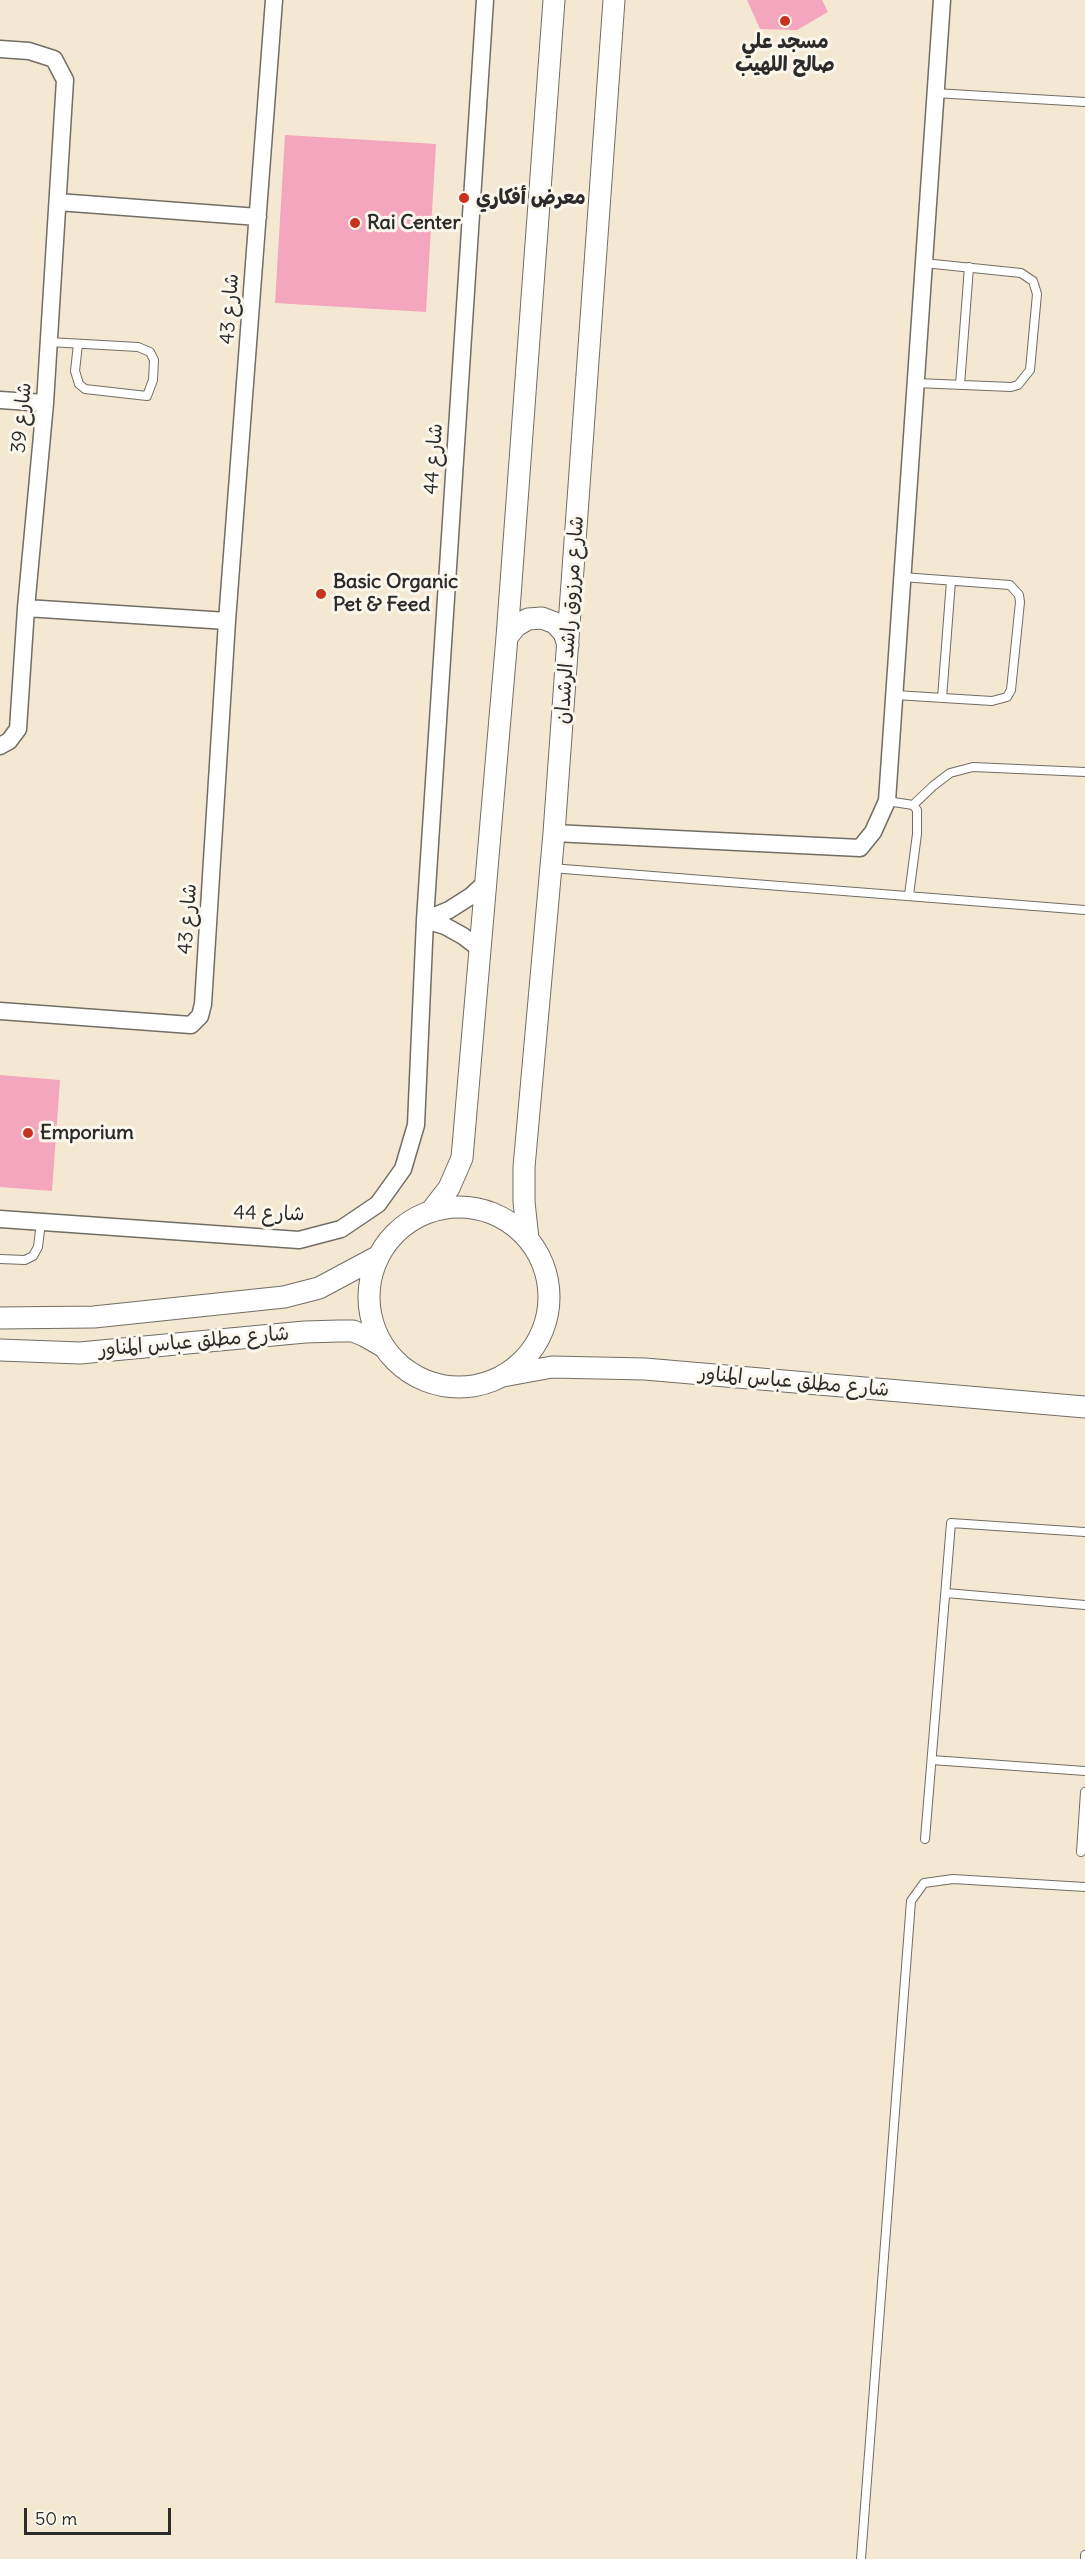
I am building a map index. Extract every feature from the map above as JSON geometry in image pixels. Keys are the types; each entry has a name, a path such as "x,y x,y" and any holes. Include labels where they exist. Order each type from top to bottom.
{"street":[{"name":"شارع 43","path":"0,1011 191,1025 200,1016 203,1004 227,621 274,0"},
{"name":"شارع 44","path":"0,1220 299,1240 341,1229 378,1204 403,1169 416,1125 425,920 485,0"},
{"path":"432,1210 449,1188 462,1158 507,637 554,0"},
{"name":"شارع مرزوق راشد الرشدان","path":"528,1239 524,1202 524,1167 554,833 614,0"},
{"path":"554,833 860,848 873,832 887,801 942,0"},
{"name":"شارع 39","path":"0,49 29,51 54,59 65,80 45,403 26,608 18,729 5,744"},
{"path":"58,202 258,217"},
{"path":"0,400 45,403"},
{"path":"26,608 227,621"},
{"path":"507,637 516,626 528,619 542,618 555,623 564,633 568,646"},
{"path":"425,920 449,910 471,896 485,883"},
{"path":"425,920 454,931 480,949"},
{"path":"458,1206 484,1210 508,1221 528,1239 542,1262 549,1287 548,1313 539,1338 524,1360 503,1376 482,1384 460,1387 438,1384 398,1364 384,1347 373,1326 368,1303 370,1280 377,1257 397,1231 409,1221 432,1210 458,1206"},
{"name":"شارع مطلق عباس المناور","path":"4,1317 94,1317 284,1297 319,1288 377,1257"},
{"name":"شارع مطلق عباس المناور","path":"0,1350 80,1353 339,1330 353,1331 384,1347"},
{"name":"شارع مطلق عباس المناور","path":"503,1376 552,1367 645,1369 1085,1407"}],"lane":[{"path":"935,93 1085,102"},
{"path":"916,383 1011,387 1023,380 1032,364 1037,294 1033,281 1021,273 924,262"},
{"path":"960,385 969,267"},
{"path":"48,342 138,347 150,352 154,360 153,380 147,396 85,389 78,384 75,371 78,344"},
{"path":"895,695 992,701 1007,697 1011,690 1020,602 1019,595 1010,585 902,577"},
{"path":"942,698 951,581"},
{"path":"913,805 950,773 973,767 1085,772"},
{"path":"887,801 913,805"},
{"path":"909,895 918,816 913,805"},
{"path":"551,868 1085,910"},
{"path":"0,1259 25,1260 33,1256 38,1247 41,1222"},
{"path":"925,1839 951,1523 1085,1532"},
{"path":"946,1593 1085,1605"},
{"path":"932,1760 1085,1771"},
{"path":"1081,1852 1085,1792"},
{"path":"861,2559 911,1901 924,1883 953,1879 1085,1887"}],"building":[{"name":"مسجد علي صالح اللهيب","path":"747,0 822,0 828,12 797,30 760,29"},
{"name":"Rai Center","path":"285,135 436,144 426,312 275,303"},
{"name":"Emporium","path":"0,1075 60,1080 52,1191 0,1187"}],"place":[{"name":"مسجد علي صالح اللهيب","path":"785,21"},
{"name":"معرض أفكاري","path":"464,198"},
{"name":"Rai Center","path":"355,223"},
{"name":"Basic Organic Pet & Feed","path":"321,594"},
{"name":"Emporium","path":"28,1133"}]}
